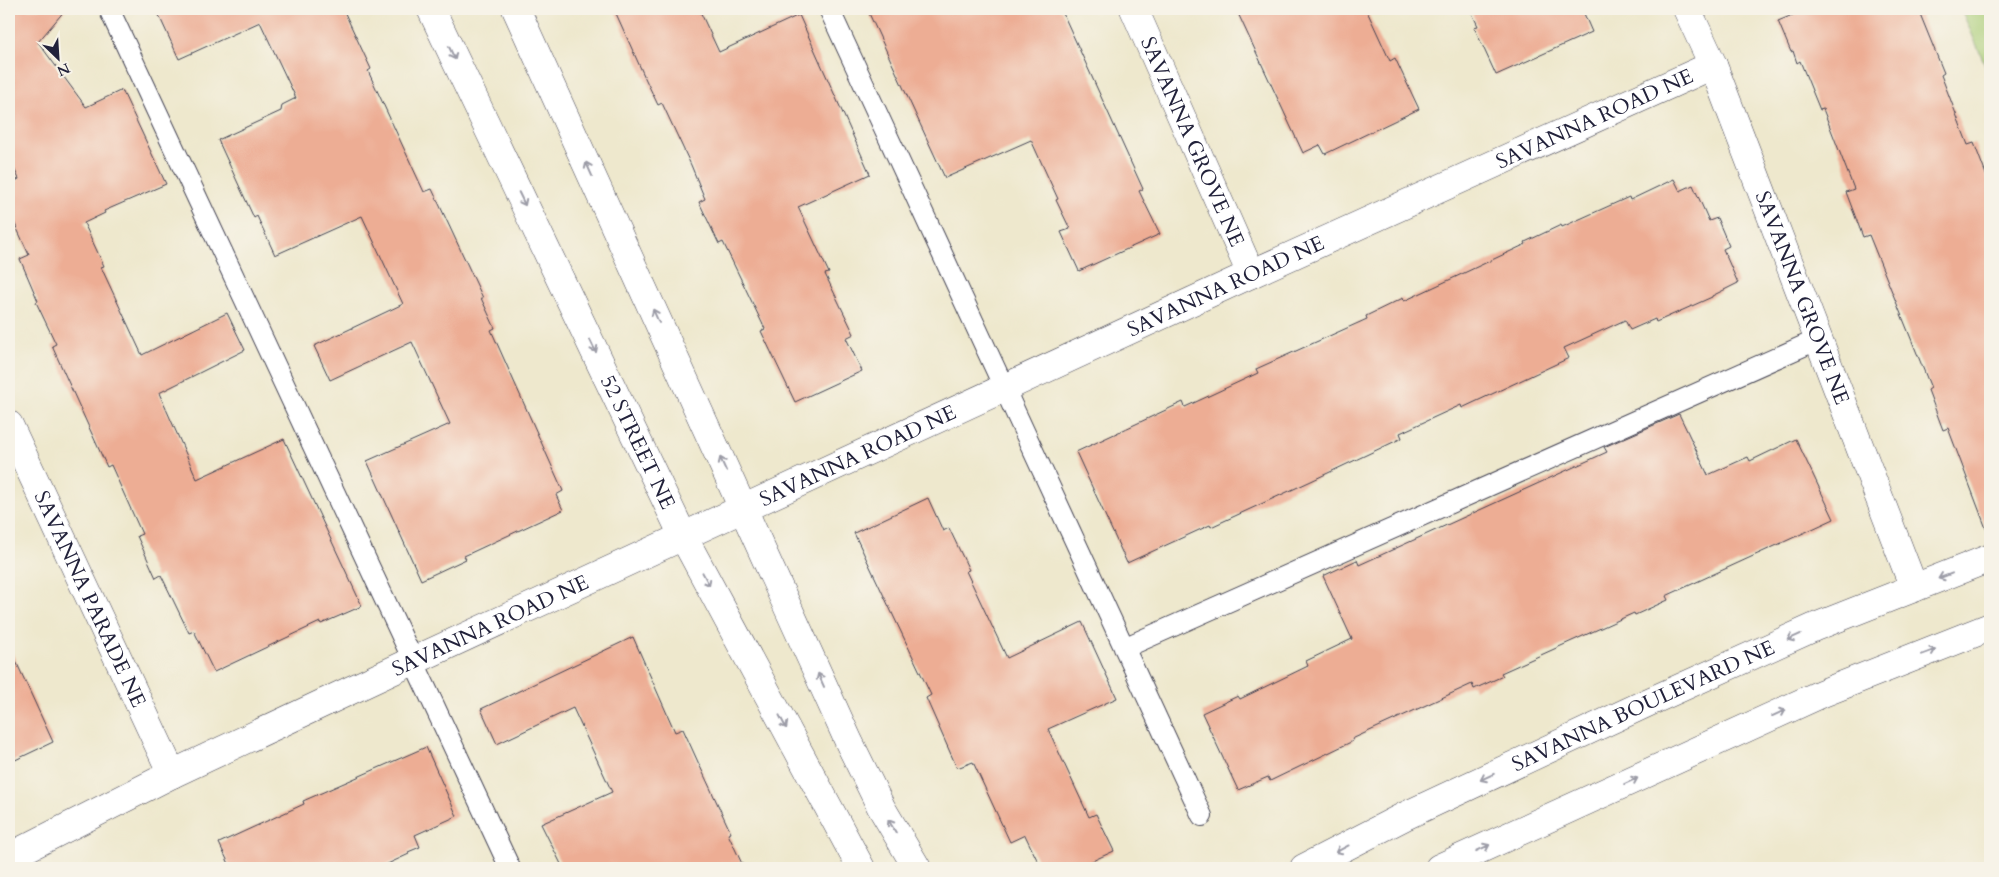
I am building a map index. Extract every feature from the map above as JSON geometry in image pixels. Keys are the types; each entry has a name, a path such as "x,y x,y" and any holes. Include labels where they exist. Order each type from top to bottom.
{"street":[{"name":"52 STREET NE","path":"431,9 683,536 861,868"},
{"path":"516,9 743,509 881,807 917,868"},
{"name":"SAVANNA GROVE NE","path":"1134,9 1251,274"},
{"name":"SAVANNA GROVE NE","path":"1687,9 1713,65 1914,588"},
{"name":"SAVANNA ROAD NE","path":"9,857 172,774 413,661 1251,274 1713,65"},
{"name":"SAVANNA PARADE NE","path":"9,425 172,774"},
{"name":"SAVANNA BOULEVARD NE","path":"1304,868 1405,816 1640,706 1815,627 1990,558"},
{"path":"1438,868 1822,693 1990,628"}],"lane":[{"path":"109,9 510,868"},
{"path":"829,9 1202,816"},
{"path":"1124,648 1818,339"}],"green space":[{"path":"1961,9 1990,9 1990,76"}],"building":[{"path":"9,9 66,9 38,42 86,107 122,90 166,184 104,211 105,213 84,223 104,266 101,267 142,355 227,313 245,350 159,393 197,479 284,439 362,606 321,624 320,622 214,672 194,631 189,633 161,575 156,578 137,536 142,534 111,465 107,467 52,346 56,344 36,302 38,301 20,259 29,255 9,211 9,184 19,179 9,158"},
{"path":"156,9 343,9 371,69 368,71 424,192 432,189 483,298 481,298 495,328 491,330 563,491 556,495 563,510 464,556 466,559 421,580 367,461 450,424 412,342 330,380 314,346 403,304 362,216 275,255 257,216 254,218 218,140 281,111 282,105 296,98 260,22 179,59"},
{"path":"614,9 699,9 719,52 799,15 870,174 798,207 829,273 825,274 854,334 846,338 862,371 795,402 761,331 765,329 723,242 719,244 699,202 705,199 691,165 662,103 658,105"},
{"path":"867,9 1061,9 1143,189 1139,191 1160,234 1079,271 1061,232 1070,229 1031,140 945,178"},
{"path":"1236,9 1366,9 1390,61 1395,58 1419,109 1325,154 1320,145 1303,153"},
{"path":"1470,9 1582,9 1592,32 1496,75 1474,27 1478,26"},
{"path":"1807,9 1918,9 1944,73 1941,75 1968,145 1974,143 1990,185 1990,530 1987,531 1948,428 1943,430 1928,390 1931,388 1869,235 1863,237 1846,192 1854,189 1823,109 1820,110 1800,61 1797,63 1778,21"},
{"path":"1674,179 1680,191 1693,185 1709,221 1717,218 1729,246 1723,249 1738,283 1656,322 1655,319 1630,330 1625,320 1564,348 1569,358 1462,408 1461,405 1400,433 1402,438 1309,482 1127,563 1076,452 1183,402 1185,407 1258,373 1256,369 1367,319 1366,316 1403,298 1404,301 1526,244 1525,242 1561,225 1562,227 1629,197 1630,200"},
{"path":"1679,414 1708,475 1748,457 1750,461 1796,439 1834,519 1666,596 1668,600 1635,615 1634,613 1501,673 1503,676 1474,689 1472,684 1352,739 1353,741 1270,781 1268,777 1238,790 1202,713 1238,696 1240,699 1308,666 1306,661 1352,639 1323,576 1357,560 1359,565 1607,452 1604,447"},
{"path":"928,498 943,531 949,528 969,570 966,571 1007,658 1082,622 1117,698 1048,729 1089,817 1096,814 1114,851 1077,868 1041,868 1025,835 1010,842 973,762 957,768 926,698 931,695 854,533"},
{"path":"633,637 675,732 683,729 731,833 728,834 744,868 563,868 541,824 612,792 573,708 497,744 481,709"},
{"path":"9,646 53,742 9,763"},
{"path":"426,747 457,816 415,835 420,847 408,852 409,854 379,868 231,868 219,843 304,804 303,801"}]}
